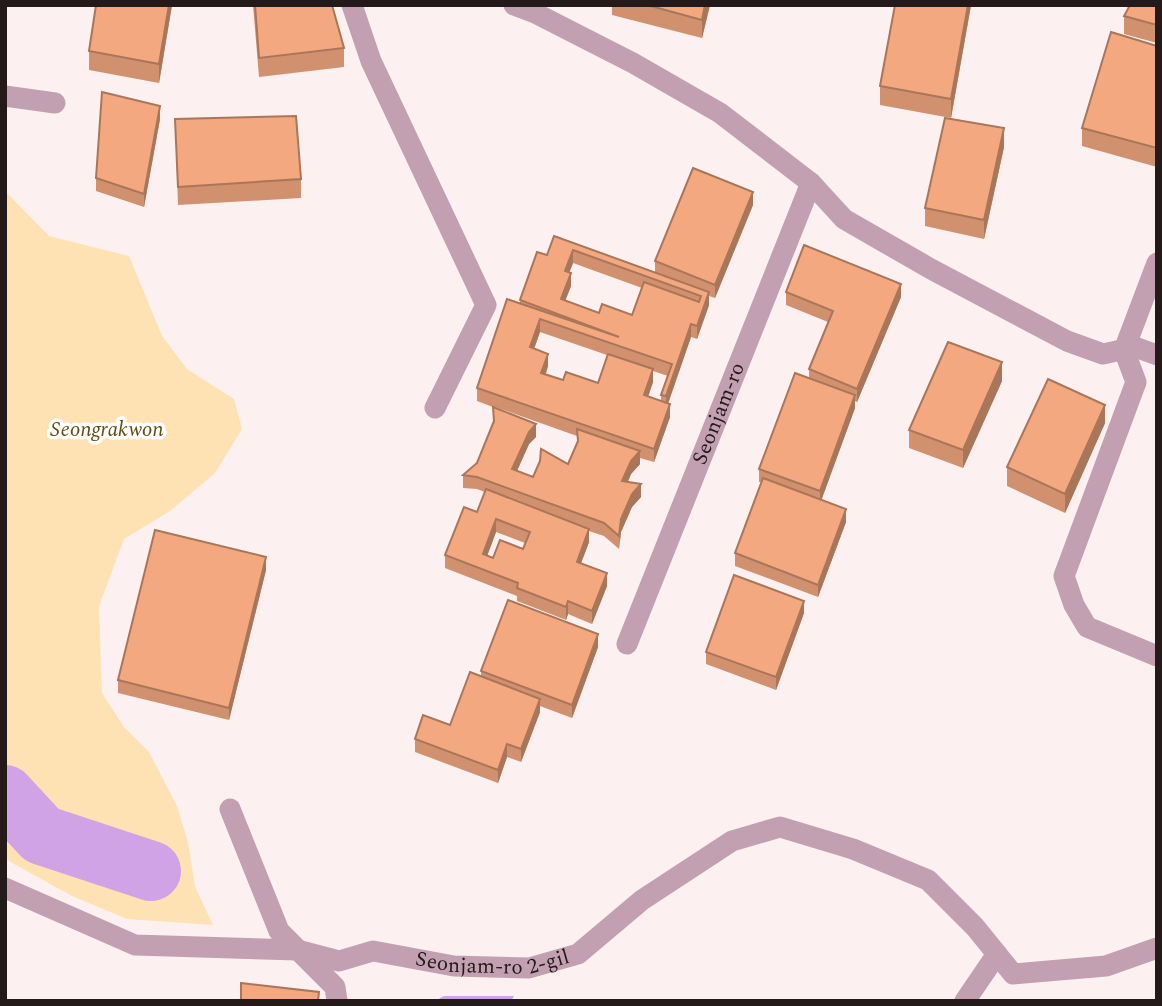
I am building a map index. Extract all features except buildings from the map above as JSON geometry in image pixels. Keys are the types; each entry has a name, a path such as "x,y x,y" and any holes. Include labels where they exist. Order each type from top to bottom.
{"street":[{"path":"352,5 371,61 486,305 435,408"},
{"path":"514,5 633,63 720,113 811,183 844,219 931,269 1067,341 1103,355 1135,348 1157,355"},
{"path":"5,96 55,103"},
{"name":"Seonjam-ro","path":"627,644 811,183"},
{"path":"1157,263 1124,350 1136,382 1064,576 1074,605 1087,627 1157,656"},
{"path":"230,808 279,931 335,987 337,1001"},
{"name":"Seonjam-ro 2-gil","path":"5,888 135,945 297,950 339,961 373,951 454,966 529,968 578,954 642,900 732,841 780,827 853,849 928,880 975,927 1013,974 1106,966 1157,947"},
{"path":"965,1001 997,954"}],"green space":[{"name":"Seongrakwon","path":"5,191 49,236 129,256 162,336 187,369 234,399 242,429 215,473 170,511 124,539 99,606 102,693 124,727 149,752 177,806 188,842 195,887 213,925 127,919 72,896 5,859"}],"shaded area":[{"path":"444,996 514,996 511,1001 435,1001"}],"waterway":[{"path":"5,795 42,835 151,871"}]}
